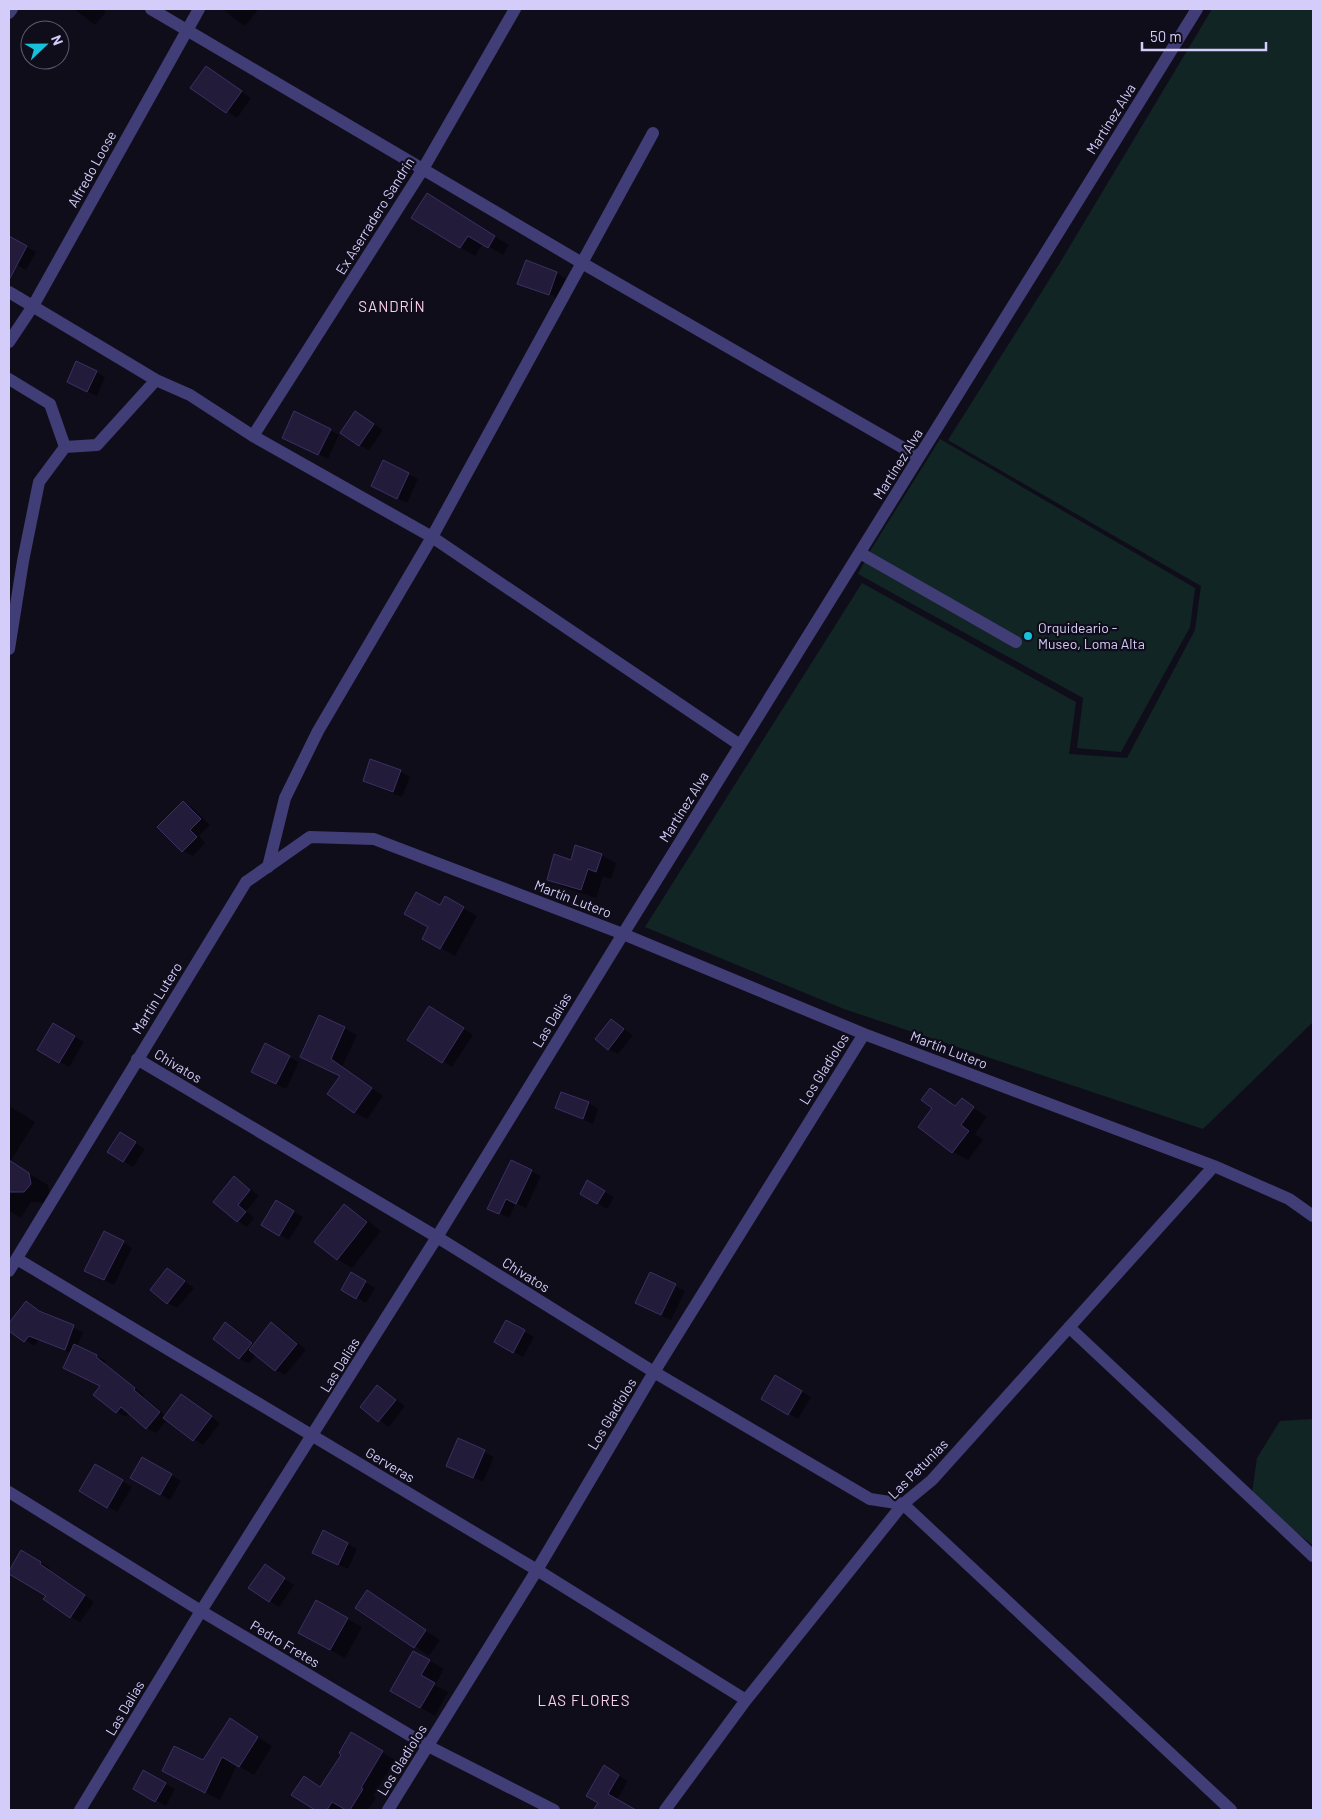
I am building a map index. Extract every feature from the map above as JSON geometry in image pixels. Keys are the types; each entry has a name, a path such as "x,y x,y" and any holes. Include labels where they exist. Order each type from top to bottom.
{"street":[{"path":"9,13 12,9"},
{"path":"151,9 582,263 919,457"},
{"name":"Alfredo Loose","path":"9,342 33,306 199,9"},
{"name":"Ex Aserradero Sandrín","path":"253,436 423,169 515,9"},
{"name":"Martínez Alva","path":"623,934 1197,9"},
{"path":"268,867 285,798 318,731 432,537 653,132"},
{"path":"9,292 156,380 190,395 253,436 432,537 740,745"},
{"path":"9,379 50,404 65,447"},
{"path":"9,649 23,561 39,482 65,447 97,445 156,380"},
{"path":"860,553 1016,642"},
{"name":"Martín Lutero","path":"9,1272 246,882 310,837 374,839 623,934 864,1034 1214,1166 1289,1199 1313,1216"},
{"name":"Las Dalias","path":"80,1810 201,1612 437,1237 623,934"},
{"name":"Los Gladiolos","path":"388,1810 538,1570 654,1372 864,1034"},
{"name":"Chivatos","path":"137,1059 437,1237 654,1372 870,1499 902,1504"},
{"name":"Las Petunias","path":"665,1810 746,1700 902,1504 932,1480 1214,1166"},
{"name":"Gerveras","path":"17,1259 312,1437 538,1570 746,1700"},
{"path":"1069,1327 1313,1556"},
{"name":"Pedro Fretes","path":"9,1492 201,1612 428,1746 554,1810"},
{"path":"902,1504 1231,1810"}],"green space":[{"path":"1212,9 1313,9 1313,1022 1203,1129 844,1009 645,927 862,583 1076,702 1069,754 1127,758 1195,630 1201,586 948,440 1058,266"},
{"path":"940,439 1195,588 1190,627 1121,752 1077,748 1083,698 858,574 870,551"},
{"path":"1313,1419 1313,1545 1251,1500 1257,1458 1280,1421"}],"building":[{"path":"206,66 242,91 226,113 190,88"},
{"path":"427,193 495,236 488,248 468,236 460,248 411,218"},
{"path":"9,236 27,246 9,280"},
{"path":"526,260 557,272 549,295 517,284"},
{"path":"76,361 97,371 87,392 67,382"},
{"path":"294,411 331,429 318,455 282,438"},
{"path":"355,411 374,424 359,446 340,433"},
{"path":"383,460 409,473 397,499 371,486"},
{"path":"370,759 401,770 393,792 363,781"},
{"path":"183,801 201,819 190,830 197,837 182,852 157,827"},
{"path":"575,845 602,854 596,872 588,869 581,890 547,880 554,854 571,860"},
{"path":"416,892 440,905 445,896 464,907 440,949 422,939 428,927 404,914"},
{"path":"429,1006 464,1028 442,1063 407,1040"},
{"path":"319,1015 345,1027 331,1059 372,1088 354,1113 327,1094 340,1076 300,1057"},
{"path":"611,1019 624,1029 608,1050 595,1039"},
{"path":"53,1023 75,1036 59,1063 37,1050"},
{"path":"265,1043 290,1056 276,1084 251,1072"},
{"path":"930,1088 955,1106 962,1098 974,1107 961,1125 969,1131 952,1153 918,1127 932,1108 921,1100"},
{"path":"561,1092 589,1102 583,1119 555,1108"},
{"path":"120,1132 136,1142 123,1162 107,1152"},
{"path":"9,1160 29,1173 31,1184 24,1192 9,1192"},
{"path":"511,1160 532,1170 516,1204 506,1199 499,1214 487,1209"},
{"path":"234,1176 250,1190 238,1205 246,1212 237,1222 213,1202"},
{"path":"587,1180 605,1191 597,1204 580,1194"},
{"path":"276,1200 294,1211 279,1236 261,1225"},
{"path":"344,1204 367,1222 337,1260 314,1242"},
{"path":"104,1231 124,1241 104,1280 84,1271"},
{"path":"167,1268 185,1281 167,1304 150,1290"},
{"path":"351,1272 366,1281 356,1299 341,1290"},
{"path":"650,1272 676,1284 661,1315 635,1303"},
{"path":"26,1301 39,1311 74,1325 65,1350 29,1336 24,1342 9,1331 9,1323"},
{"path":"506,1320 525,1330 513,1353 494,1342"},
{"path":"225,1322 252,1343 239,1359 213,1339"},
{"path":"271,1322 297,1344 275,1371 249,1350"},
{"path":"74,1344 97,1355 96,1357 135,1388 134,1390 160,1412 146,1429 121,1407 116,1413 93,1395 100,1386 63,1368"},
{"path":"775,1375 802,1391 788,1415 761,1399"},
{"path":"377,1385 396,1400 378,1422 360,1407"},
{"path":"181,1394 212,1416 193,1441 163,1418"},
{"path":"458,1438 485,1450 473,1478 446,1466"},
{"path":"142,1457 172,1474 160,1495 130,1478"},
{"path":"95,1464 123,1480 107,1508 79,1491"},
{"path":"323,1530 348,1543 338,1565 312,1553"},
{"path":"21,1550 41,1562 40,1564 85,1595 70,1618 43,1599 46,1596 9,1574"},
{"path":"265,1564 285,1578 269,1602 248,1588"},
{"path":"367,1590 426,1630 414,1648 355,1608"},
{"path":"316,1600 348,1618 330,1650 298,1633"},
{"path":"413,1651 430,1660 421,1675 435,1683 420,1708 390,1691"},
{"path":"230,1718 258,1737 239,1767 222,1757 205,1793 162,1771 174,1746 203,1760"},
{"path":"351,1732 383,1751 350,1810 346,1810 332,1802 327,1810 315,1810 291,1795 304,1776 320,1787 341,1755 339,1753"},
{"path":"604,1765 619,1775 608,1794 636,1810 593,1810 598,1803 586,1796"},
{"path":"143,1770 166,1783 155,1802 133,1789"}],"place":[{"name":"Orquideario - Museo, Loma Alta","path":"1028,636"}],"district":[{"name":"SANDRÍN","path":"392,307"},
{"name":"LAS FLORES","path":"584,1701"}]}
